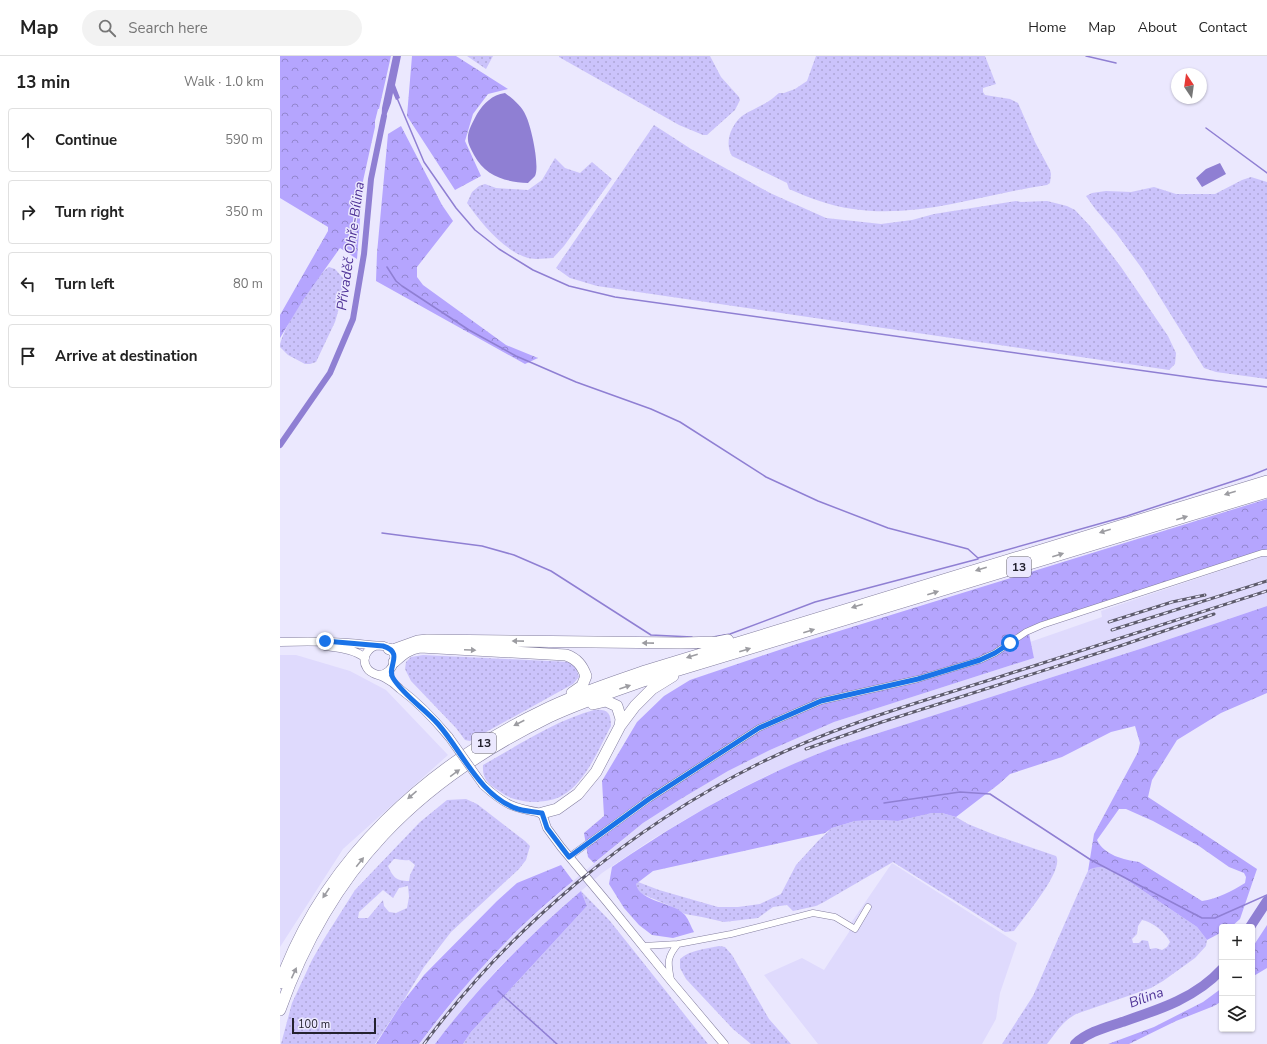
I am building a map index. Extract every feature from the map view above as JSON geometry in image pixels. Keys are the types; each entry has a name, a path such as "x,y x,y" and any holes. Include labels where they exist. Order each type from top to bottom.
{"highway":[{"name":"13","path":"280,1010 301,957 325,912 350,873 374,845 400,817 428,793 457,771 547,713 595,688 645,671 1267,481"},
{"name":"13","path":"280,983 296,945 318,906 343,867 368,838 394,810 454,761 510,727 547,713 694,665 1267,492"},
{"path":"389,649 393,650 418,641 427,640 674,643 718,642 783,629"},
{"path":"393,666 406,651 412,648 420,647 566,655 574,658 580,664 586,676 582,686 547,713"},
{"path":"542,813 557,809 578,794 596,772 620,726 635,706 652,689 694,665"},
{"path":"547,713 606,701 617,706 621,719 620,726"}],"street":[{"path":"569,857 649,799 759,728 821,701 918,679 980,660 995,653 1026,632 1042,625 1262,553 1267,553"},
{"path":"280,643 344,642 383,646 389,649 394,657 392,677 401,690"},
{"path":"280,643 339,648 361,654 365,658"},
{"path":"375,646 367,652 365,658 365,666 367,669 374,674 385,678 429,714 449,737 483,785 498,799 517,808 542,813 547,828 569,857 724,1044"},
{"path":"379,675 386,674 393,666"},
{"path":"643,946 678,944 731,934 813,913 835,916 855,929 868,907"},
{"path":"671,981 668,961 671,952 678,944"}],"shaded area":[{"path":"393,56 401,56 395,85 400,98 396,100 393,93 391,103 381,129 382,108"},
{"path":"467,56 493,56 486,69"},
{"path":"559,56 710,56 721,77 740,100 735,110 707,135 703,135 679,125"},
{"path":"816,56 985,56 996,84 983,88 983,92 985,95 1010,99 1018,103 1035,142 1050,170 1050,183 1047,185 927,208 902,211 853,209 828,204 804,196 789,189 787,183 732,156 729,146 730,134 738,120 745,114 768,102 779,93 784,93 795,89 807,81"},
{"path":"505,93 520,106 526,116 530,128 536,155 536,171 535,176 528,183 511,181 490,173 479,162 472,152 468,142 469,130 480,110 492,98"},
{"path":"654,125 691,149 770,193 826,218 881,224 912,220 934,214 1016,201 1047,201 1067,206 1075,210 1090,226 1121,267 1168,336 1176,353 1175,364 1169,370 597,286 570,278 556,268"},
{"path":"555,158 565,168 580,173 592,162 612,179 564,246 553,258 531,259 519,254 502,243 479,219 467,203 472,192 479,186 485,184 496,188 528,190 542,180"},
{"path":"1220,163 1226,174 1202,187 1196,178 1206,169"},
{"path":"1251,177 1267,182 1267,379 1216,372 1204,368 1143,270 1086,196 1092,193 1106,191 1131,192 1154,187 1176,194 1215,194"},
{"path":"329,267 335,269 344,279 341,301 335,322 316,362 305,364 288,355 280,347 292,317 316,280"},
{"path":"1267,555 1267,606 1143,648 838,746 766,776 686,819 648,842 602,873 532,935 501,965 465,1006 435,1044 419,1044 470,980 523,925 643,823 728,771 770,750 834,722 1034,658 1030,642 1102,617 1101,611"},
{"path":"280,655 296,655 350,671 386,690 448,755 343,849 280,947"},
{"path":"423,655 570,662 576,668 579,677 573,684 470,741 465,740 456,728 411,681 405,669 406,662 411,657"},
{"path":"594,710 602,710 607,712 610,717 611,726 597,754 579,782 560,797 537,802 519,800 502,793 490,785 485,779 483,765 565,720"},
{"path":"466,799 477,804 530,846 526,860 519,869 451,932 424,967 375,1044 281,1044 292,1003 312,960 355,890 420,822 447,800","holes":["394,859 409,860 415,865 409,881 398,879 392,873 388,866","408,886 409,897 407,908 396,913 389,912 384,906 383,900 368,918 358,918 359,912 383,890 393,898 399,888"]},
{"path":"932,813 942,813 956,817 968,824 995,835 1056,856 1057,863 1049,882 1042,894 1014,931 1005,932 893,862 816,906 793,911 787,905 773,907 758,918 724,922 685,914 642,894 636,888 636,884 638,882 659,890 718,907 738,907 760,904 781,894 796,865 832,828 855,821 898,821"},
{"path":"892,863 1017,943 1000,993 996,1019 982,1044 818,1044 764,975 802,958 824,970 849,932 851,923"},
{"path":"1095,867 1103,867 1112,870 1197,927 1207,940 1206,946 1195,958 1151,988 1071,1017 1063,1024 1047,1044 1002,1044 1033,996 1088,871","holes":["1142,920 1154,925 1165,935 1170,942 1167,947 1162,950 1156,948 1150,949 1148,941 1142,940 1139,943 1133,943 1132,939 1137,934 1138,926"]},
{"path":"581,891 610,921 708,1044 463,1044 471,1032 587,906"},
{"path":"719,946 725,947 732,955 769,1019 791,1044 751,1044 733,1029 686,979 680,968 680,959 693,952"}],"green space":[{"path":"280,56 391,56 375,121 363,181 357,259 340,248 303,300 280,338 280,315 328,231 328,227 280,198"},
{"path":"412,56 456,56 508,89 488,94 473,114 465,141 481,176 455,190 407,116"},
{"path":"401,126 442,205 453,221 417,267 417,277 423,285 506,345 538,358 525,364 376,281 377,253 388,134"},
{"path":"1267,499 1267,549 1028,629 1034,658 834,722 770,750 728,771 643,823 594,863 588,857 584,833 604,816 602,781 637,722 664,696 690,680 797,644"},
{"path":"1267,606 1267,693 1221,713 1177,740 1152,780 1148,797 1257,869 1240,919 1234,924 1219,924 1219,934 1207,940 1197,927 1112,870 1100,867 1088,871 1094,834 1138,752 1140,743 1135,726 1111,732 1062,757 1010,774 956,817 942,813 932,813 898,821 855,821 832,828 825,833 653,871 636,884 643,895 673,907 685,915 694,932 673,938 652,935 639,925 624,908 609,884 612,867 693,815 721,799 778,771 838,746 1143,648","holes":["1119,809 1126,809 1153,821 1199,846 1229,867 1244,873 1246,877 1245,883 1224,894 1202,901 1139,862 1127,860 1109,853 1097,840"]},
{"path":"561,865 573,881 547,903 495,953 461,991 419,1044 376,1044 402,1003 424,975 497,901 517,883"},
{"path":"581,891 587,906 471,1032 463,1044 435,1044 468,1003 504,963 541,926"},
{"path":"1267,925 1267,968 1255,975 1255,960 1255,943"},
{"path":"1219,990 1219,1003 1214,1006 1176,1021 1129,1044 1108,1044 1154,1027 1203,1002"}],"waterway":[{"path":"1086,56 1116,63"},
{"path":"397,98 424,162 456,208 475,230 499,249 533,270 569,286 615,297 1267,387"},
{"name":"Přivaděč Ohře-Bílina","path":"280,445 330,373 353,319 364,254 371,179 384,116"},
{"path":"1206,128 1267,173"},
{"path":"387,267 396,281 402,286 469,330 516,356 576,382 651,409 680,422 766,477 818,501 888,528 968,549 978,558 1127,516 1267,469"},
{"path":"382,533 482,546 514,555 551,571 651,635 692,637"},
{"path":"713,637 730,634 815,602 978,559"},
{"path":"884,803 960,792 990,794 1091,860 1202,918 1215,918 1267,895"},
{"name":"Bílina","path":"1252,924 1267,901"},
{"name":"Bílina","path":"1075,1044 1085,1036 1097,1030 1149,1013 1176,1002 1200,988 1219,972"},
{"path":"498,991 557,1044"}],"railway":[{"path":"1112,630 1267,581"},
{"path":"424,1044 458,1001 495,960 534,921 576,884 619,850 664,818 711,789 788,750 847,726 1267,591"},
{"path":"1109,622 1172,602 1205,595"},
{"path":"806,749 882,722 1114,648 1214,614"}],"route":[{"path":"325,641 375,646 379,645 389,649 394,657 391,670 392,677 401,690 429,714 449,737 483,785 498,799 517,808 542,813 547,828 569,857 649,799 759,728 821,701 918,679 961,667 995,653 1010,643"}]}
